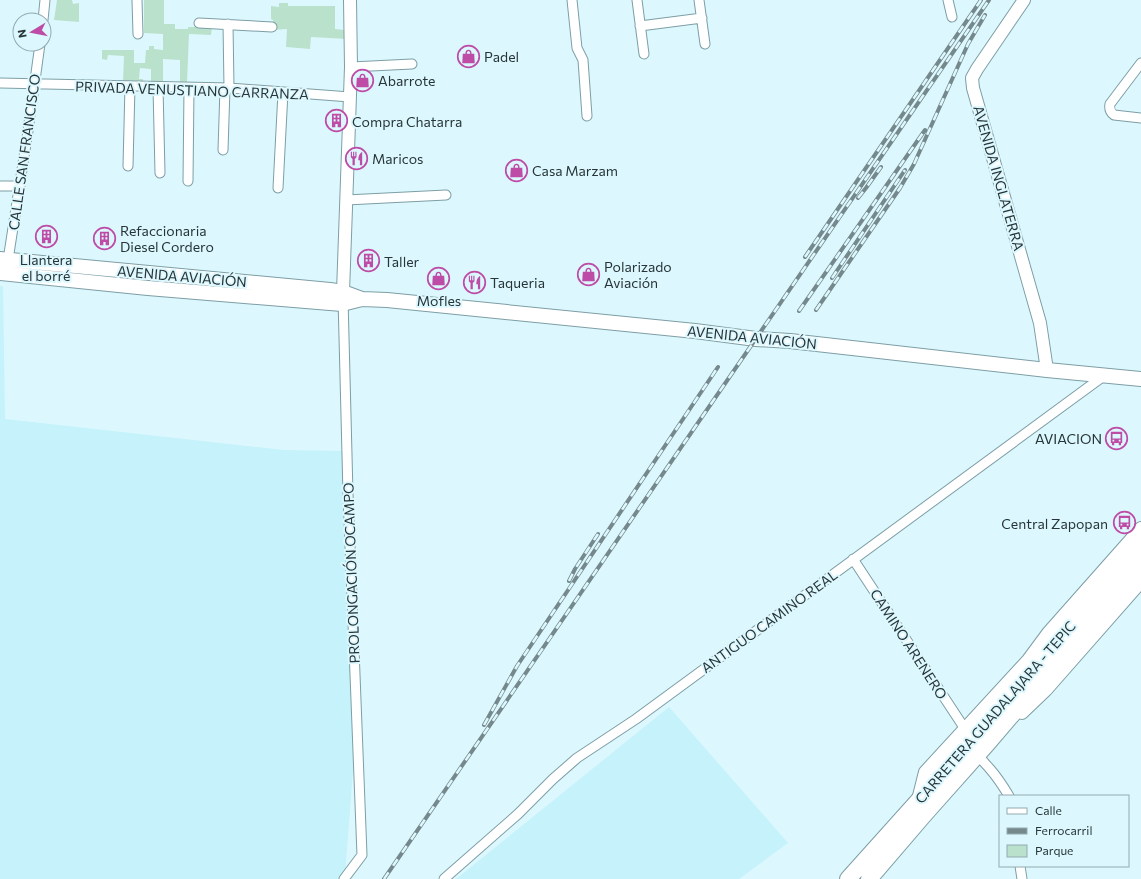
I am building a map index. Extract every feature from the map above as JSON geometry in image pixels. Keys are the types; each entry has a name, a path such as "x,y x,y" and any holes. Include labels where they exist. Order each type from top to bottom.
{"highway":[{"name":"CARRETERA GUADALAJARA - TEPIC","path":"848,879 1141,545"},
{"name":"CARRETERA GUADALAJARA - TEPIC","path":"869,879 1141,564"}],"main road":[{"name":"AVENIDA AVIACIÓN","path":"4,259 330,290 343,298"},
{"name":"AVENIDA AVIACIÓN","path":"0,273 148,288 387,300 695,331 756,339 790,341 1141,379"}],"street":[{"path":"44,12 45,0"},
{"path":"138,0 138,34"},
{"path":"343,298 351,67 350,0"},
{"path":"572,0 577,48 583,60 587,116"},
{"path":"637,0 644,54"},
{"path":"699,0 705,44"},
{"name":"AVENIDA INGLATERRA","path":"1024,0 976,69 972,78 973,88 1040,323 1047,370"},
{"path":"950,1 952,17"},
{"path":"640,26 702,18"},
{"path":"200,23 272,27"},
{"path":"223,150 227,88 228,24"},
{"name":"CALLE SAN FRANCISCO","path":"4,259 20,186 39,52"},
{"path":"1141,63 1110,104 1111,113 1114,115 1141,118"},
{"path":"351,67 412,64"},
{"name":"PRIVADA VENUSTIANO CARRANZA","path":"0,83 227,88 350,97"},
{"path":"128,166 130,86"},
{"path":"158,87 160,174"},
{"path":"188,181 189,88"},
{"path":"278,188 284,92"},
{"path":"0,186 20,186"},
{"path":"346,200 446,195"},
{"name":"PROLONGACIÓN OCAMPO","path":"343,298 348,494 362,854 344,879"},
{"name":"ANTIGUO CAMINO REAL","path":"444,879 518,814 553,779 577,758 636,719 1105,375"},
{"path":"918,801 925,772 1028,660 1048,633 1141,528"},
{"name":"CAMINO ARENERO","path":"853,559 965,729"},
{"path":"1008,795 1002,784 982,762 982,749 1046,690 1141,582"},
{"path":"1020,867 1022,879"}],"shaded area":[{"path":"0,286 3,286 5,419 284,450 346,451 357,719 345,875 342,879 0,879"},
{"path":"669,707 788,843 739,879 456,879"}],"green space":[{"path":"57,0 72,0 73,4 79,3 79,22 54,20"},
{"path":"144,0 164,0 164,24 175,24 175,29 188,29 188,27 212,27 211,35 189,34 187,83 180,83 180,60 163,59 163,82 151,82 151,69 140,68 139,79 143,79 143,82 123,82 124,56 108,55 107,60 102,59 102,50 134,50 134,63 145,63 146,50 149,50 149,46 154,46 154,49 163,50 163,34 144,33"},
{"path":"279,3 288,3 288,6 335,6 335,29 345,30 347,39 311,37 310,49 286,47 287,29 273,30 273,20 271,19 271,6 279,7"}],"railway":[{"path":"805,257 981,0"},
{"path":"384,879 989,0"},
{"path":"816,310 900,188 914,164 968,44 985,15"},
{"path":"799,311 925,130"},
{"path":"858,198 881,167"},
{"path":"832,278 905,170"},
{"path":"484,725 517,666 718,367"},
{"path":"569,581 598,534"}],"place":[{"name":"Padel","path":"468,56"},
{"name":"Abarrote","path":"362,80"},
{"name":"Compra Chatarra","path":"337,121"},
{"name":"Maricos","path":"357,158"},
{"name":"Casa Marzam","path":"516,170"},
{"name":"Llantera el borré","path":"46,237"},
{"name":"Refaccionaria Diesel Cordero","path":"105,238"},
{"name":"Taller","path":"369,261"},
{"name":"Polarizado Aviación","path":"588,274"},
{"name":"Mofles","path":"439,278"},
{"name":"Taqueria","path":"475,282"},
{"name":"AVIACION","path":"1117,438"},
{"name":"Central Zapopan","path":"1124,523"}]}
